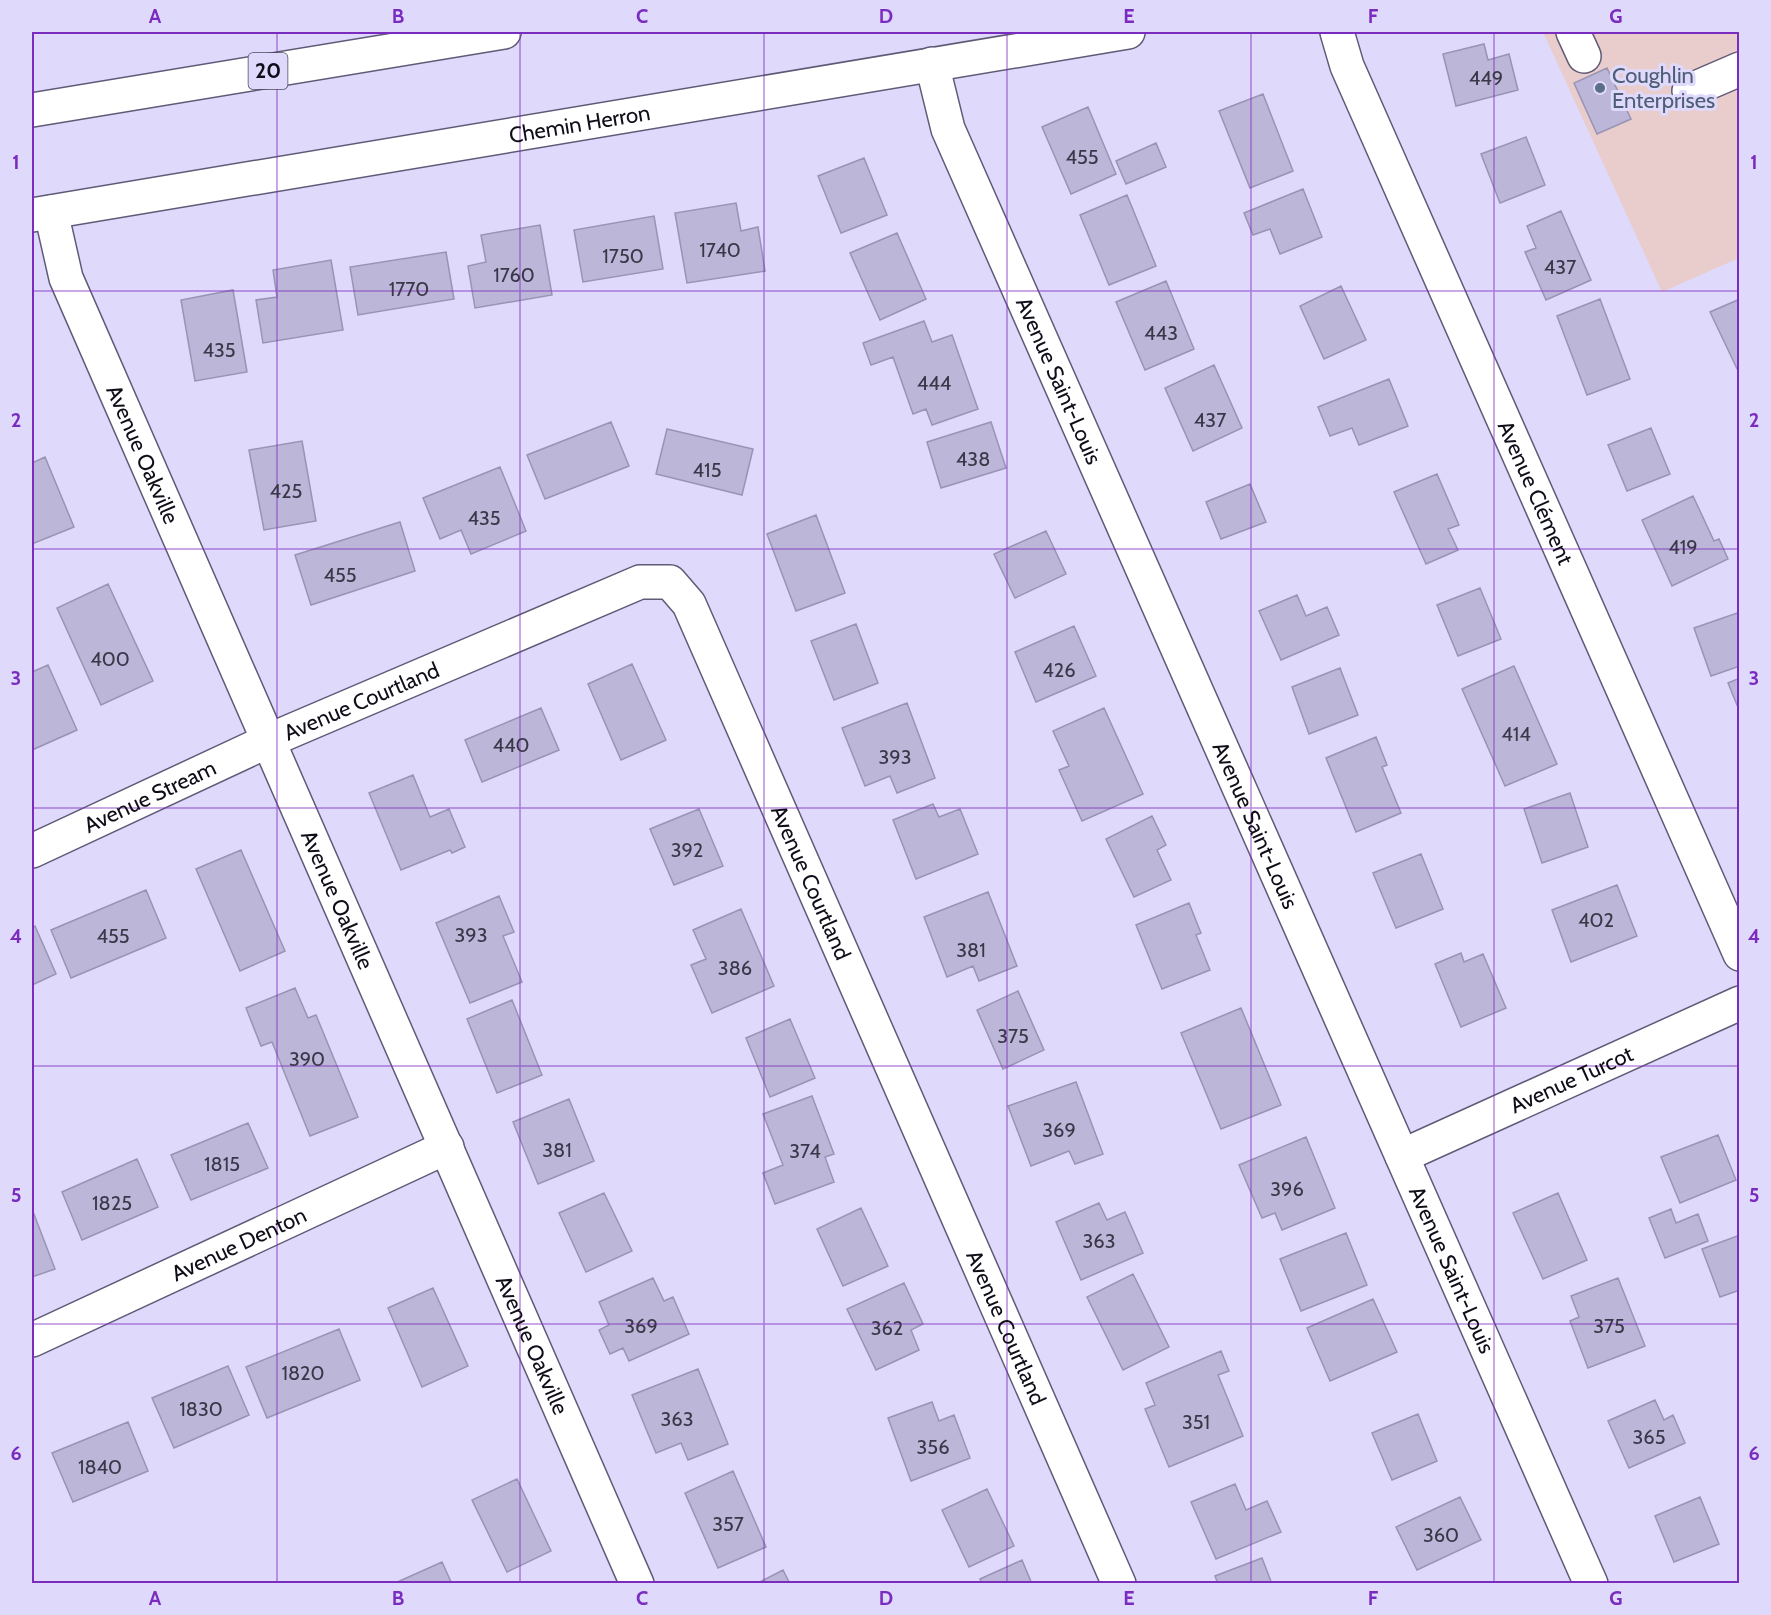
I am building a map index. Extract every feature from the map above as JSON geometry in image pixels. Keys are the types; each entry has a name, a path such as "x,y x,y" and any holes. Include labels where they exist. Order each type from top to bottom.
{"main road":[{"name":"20","path":"32,110 504,32"},
{"name":"Chemin Herron","path":"41,214 1128,32"},
{"name":"Avenue Clément","path":"1337,32 1347,66 1740,954"},
{"name":"Avenue Saint-Louis","path":"932,64 939,100 948,129 1591,1584"},
{"path":"1689,91 1740,69"},
{"name":"Avenue Oakville","path":"41,214 66,278 270,740 637,1584"},
{"name":"Avenue Courtland","path":"270,740 640,582 670,582 689,604 1119,1584"},
{"name":"Avenue Stream","path":"32,851 270,740"},
{"name":"Avenue Turcot","path":"1402,1156 1740,1003"},
{"name":"Avenue Denton","path":"32,1340 447,1147"}],"shaded area":[{"path":"1543,32 1739,32 1739,258 1662,292"}],"building":[{"path":"1484,44 1488,60 1509,54 1518,90 1456,106 1443,54"},
{"path":"1607,68 1631,119 1597,134 1574,83"},
{"path":"1263,94 1293,171 1250,188 1219,111"},
{"path":"1088,107 1116,174 1071,194 1042,127"},
{"path":"1526,137 1545,185 1500,203 1481,154"},
{"path":"1156,143 1166,167 1126,184 1116,161"},
{"path":"864,158 887,215 841,233 818,176"},
{"path":"1303,189 1322,237 1280,254 1270,229 1253,235 1244,213"},
{"path":"1127,195 1156,266 1109,285 1080,215"},
{"path":"736,203 741,231 758,227 765,271 687,283 675,213"},
{"path":"1561,211 1591,280 1546,300 1525,252 1536,248 1527,226"},
{"path":"654,216 663,269 583,282 574,230"},
{"path":"540,225 552,295 475,308 468,266 486,262 481,235"},
{"path":"897,233 926,299 880,320 850,253"},
{"path":"446,252 454,299 358,315 350,267"},
{"path":"331,260 343,330 263,343 256,300 277,297 273,270"},
{"path":"1166,281 1194,349 1145,370 1116,302"},
{"path":"1341,286 1366,340 1324,359 1300,306"},
{"path":"233,290 247,372 195,381 181,300"},
{"path":"1600,299 1630,379 1587,395 1557,316"},
{"path":"1740,299 1740,375 1710,312"},
{"path":"924,321 932,342 952,335 978,409 932,425 926,409 913,414 893,357 871,365 863,343"},
{"path":"1214,365 1242,428 1193,451 1165,388"},
{"path":"1389,379 1408,426 1359,445 1352,428 1330,436 1318,407"},
{"path":"611,422 629,466 545,499 527,455"},
{"path":"991,422 1006,468 941,488 927,442"},
{"path":"1651,428 1670,474 1627,491 1608,445"},
{"path":"667,429 753,449 742,495 656,474"},
{"path":"302,441 316,521 264,530 249,450"},
{"path":"45,457 74,527 32,544 32,463"},
{"path":"500,467 526,531 471,554 461,530 440,539 423,498"},
{"path":"1437,474 1459,525 1448,529 1458,550 1426,564 1394,492"},
{"path":"1250,484 1266,522 1221,539 1206,502"},
{"path":"1693,496 1714,541 1719,539 1728,559 1672,586 1642,520"},
{"path":"816,515 845,593 796,611 767,534"},
{"path":"400,522 415,571 311,605 295,555"},
{"path":"1046,531 1066,574 1015,598 994,554"},
{"path":"108,584 153,681 101,705 57,608"},
{"path":"1480,588 1501,639 1458,656 1437,605"},
{"path":"1297,595 1306,616 1327,607 1339,635 1281,660 1259,611"},
{"path":"1740,612 1740,666 1711,676 1694,628"},
{"path":"856,624 878,683 834,700 811,641"},
{"path":"1074,626 1096,676 1036,702 1015,652"},
{"path":"632,664 666,740 621,760 588,684"},
{"path":"48,665 77,730 32,750 32,672"},
{"path":"1514,666 1557,764 1505,786 1462,689"},
{"path":"1340,668 1358,715 1309,734 1292,687"},
{"path":"1740,678 1740,704 1737,705 1728,683"},
{"path":"907,703 935,778 897,793 890,776 865,786 842,728"},
{"path":"541,708 559,750 482,782 465,740"},
{"path":"1104,708 1143,794 1082,821 1059,770 1069,766 1053,731"},
{"path":"1376,737 1387,765 1382,767 1401,813 1356,832 1326,758"},
{"path":"413,775 430,817 449,809 465,847 452,853 450,850 401,870 369,793"},
{"path":"1570,793 1588,847 1542,863 1524,809"},
{"path":"933,804 939,817 960,809 978,854 916,879 893,820"},
{"path":"699,809 723,866 674,885 650,829"},
{"path":"1152,816 1166,845 1157,850 1171,880 1134,897 1106,839"},
{"path":"241,850 285,951 240,971 196,869"},
{"path":"1421,854 1443,909 1396,928 1373,873"},
{"path":"1617,885 1637,936 1571,962 1552,910"},
{"path":"146,890 166,938 71,978 51,930"},
{"path":"988,892 1017,966 979,981 973,966 947,977 924,917"},
{"path":"499,896 514,932 503,936 522,982 470,1003 436,923"},
{"path":"1189,903 1201,933 1196,935 1210,970 1162,989 1136,925"},
{"path":"741,909 774,986 712,1013 691,965 706,959 693,930"},
{"path":"35,926 56,974 32,985 32,928"},
{"path":"1461,953 1464,962 1483,954 1506,1008 1461,1027 1435,964"},
{"path":"295,988 308,1018 316,1015 358,1117 310,1136 272,1042 261,1046 246,1008"},
{"path":"1018,991 1044,1050 1003,1069 977,1010"},
{"path":"512,1000 542,1075 497,1093 467,1019"},
{"path":"1241,1008 1281,1105 1221,1129 1181,1033"},
{"path":"790,1019 815,1078 770,1097 746,1038"},
{"path":"1076,1082 1103,1154 1075,1164 1069,1151 1031,1166 1008,1106"},
{"path":"812,1096 834,1154 825,1157 834,1182 775,1204 763,1173 783,1165 763,1114"},
{"path":"569,1099 594,1161 538,1184 513,1122"},
{"path":"248,1123 268,1168 191,1200 171,1155"},
{"path":"1718,1135 1736,1180 1680,1203 1661,1157"},
{"path":"1306,1137 1335,1208 1282,1230 1275,1213 1262,1218 1239,1165"},
{"path":"137,1159 158,1207 82,1240 62,1192"},
{"path":"604,1193 632,1251 586,1272 559,1213"},
{"path":"1558,1193 1587,1260 1543,1279 1513,1213"},
{"path":"1099,1203 1107,1220 1125,1212 1143,1253 1081,1280 1056,1222"},
{"path":"861,1208 888,1266 843,1286 817,1229"},
{"path":"32,1209 55,1269 32,1277"},
{"path":"1671,1209 1676,1223 1698,1214 1708,1241 1665,1258 1649,1218"},
{"path":"1346,1233 1367,1285 1301,1311 1280,1259"},
{"path":"1740,1235 1740,1290 1720,1297 1702,1249"},
{"path":"1133,1274 1169,1347 1123,1370 1087,1297"},
{"path":"653,1278 664,1301 673,1297 689,1334 629,1361 623,1348 610,1354 599,1330 609,1325 599,1302"},
{"path":"1618,1278 1645,1346 1588,1368 1570,1321 1579,1317 1571,1296"},
{"path":"904,1283 923,1324 911,1330 919,1350 876,1370 847,1309"},
{"path":"433,1288 468,1366 422,1387 388,1308"},
{"path":"1373,1299 1397,1352 1330,1381 1307,1328"},
{"path":"339,1329 360,1380 267,1418 246,1367"},
{"path":"1221,1351 1229,1371 1218,1375 1243,1436 1169,1467 1145,1409 1155,1405 1146,1383"},
{"path":"228,1366 249,1415 174,1448 152,1398"},
{"path":"698,1369 728,1444 688,1460 681,1443 656,1453 632,1395"},
{"path":"1655,1400 1664,1420 1673,1415 1685,1443 1629,1468 1608,1421"},
{"path":"932,1402 939,1421 954,1415 970,1458 911,1481 888,1418"},
{"path":"1418,1414 1437,1461 1392,1480 1372,1433"},
{"path":"128,1422 148,1471 73,1502 52,1453"},
{"path":"733,1471 766,1547 718,1568 685,1493"},
{"path":"517,1479 551,1551 507,1572 472,1500"},
{"path":"1235,1484 1246,1510 1267,1501 1281,1532 1216,1559 1191,1502"},
{"path":"987,1489 1014,1546 969,1567 942,1510"},
{"path":"1460,1497 1481,1540 1417,1570 1396,1527"},
{"path":"1700,1497 1719,1544 1674,1562 1655,1516"},
{"path":"1262,1558 1272,1584 1218,1584 1215,1576"},
{"path":"1022,1560 1032,1584 982,1584 980,1579"},
{"path":"442,1562 452,1584 393,1584"},
{"path":"783,1570 790,1584 756,1584"}],"place":[{"name":"Coughlin Enterprises","path":"1600,88"}]}
